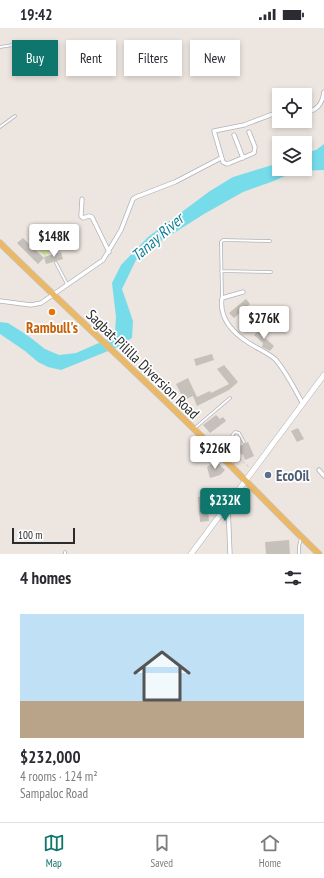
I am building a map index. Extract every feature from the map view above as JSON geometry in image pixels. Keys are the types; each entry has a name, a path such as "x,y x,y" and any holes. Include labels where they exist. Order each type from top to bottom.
{"main road":[{"name":"Sagbat-Pililla Diversion Road","path":"0,243 194,429 319,554"},
{"path":"191,554 324,375"}],"street":[{"path":"312,110 320,106 324,92"},
{"path":"249,132 255,150 254,154 227,164 223,162 214,131 244,125 272,114"},
{"path":"234,135 243,158"},
{"path":"0,301 31,305 41,303 103,260 121,230 133,199 175,182 221,158"},
{"path":"82,199 81,216 83,218 89,216 92,217 109,252"},
{"path":"243,292 222,298 224,318 228,325 247,342 276,360 303,404"},
{"path":"319,470 324,476"},
{"path":"228,504 230,554"}],"lane":[{"path":"0,47 12,45"},
{"path":"0,127 15,116"},
{"path":"222,298 221,243 223,240 270,241"},
{"path":"56,263 67,285"},
{"path":"221,271 271,272"},
{"path":"194,429 230,398"},
{"path":"230,465 237,456 231,438 234,433 238,432 244,442"},
{"path":"298,554 302,537"}],"path":[{"path":"237,456 253,470"}],"green space":[{"path":"36,232 52,248 45,256 28,239"}],"water":[{"path":"324,144 324,170 312,170 312,151"},
{"name":"Tanay River","path":"272,165 272,176 285,176 243,192 204,214 155,245 136,260 122,289 133,321 132,338 118,347 61,370 48,367 38,362 0,334 0,322 8,323 45,349 59,355 76,353 108,339 115,333 116,317 112,283 121,265 148,237 210,191 233,177"}],"building":[{"path":"23,238 44,258 38,264 17,243"},
{"path":"61,252 63,259 46,264 44,257"},
{"path":"246,299 250,304 234,318 229,313"},
{"path":"260,329 266,334 264,337 274,346 270,351 262,347 263,343 254,335"},
{"path":"212,354 214,360 196,366 194,359"},
{"path":"224,365 238,382 229,390 197,406 193,396 184,400 176,384 188,378 197,397 210,391 211,393 229,384 217,369"},
{"path":"216,415 220,419 223,417 226,421 210,433 203,425"},
{"path":"298,428 304,439 297,442 291,431"},
{"path":"248,442 254,456 245,460 238,447"},
{"path":"216,461 225,470 220,475 210,478 207,467"},
{"path":"207,496 209,521 200,522 198,497"},
{"path":"289,540 290,554 266,554 265,542"}],"place":[{"name":"Rambull's","path":"52,312"},
{"name":"EcoOil","path":"268,475"}]}
